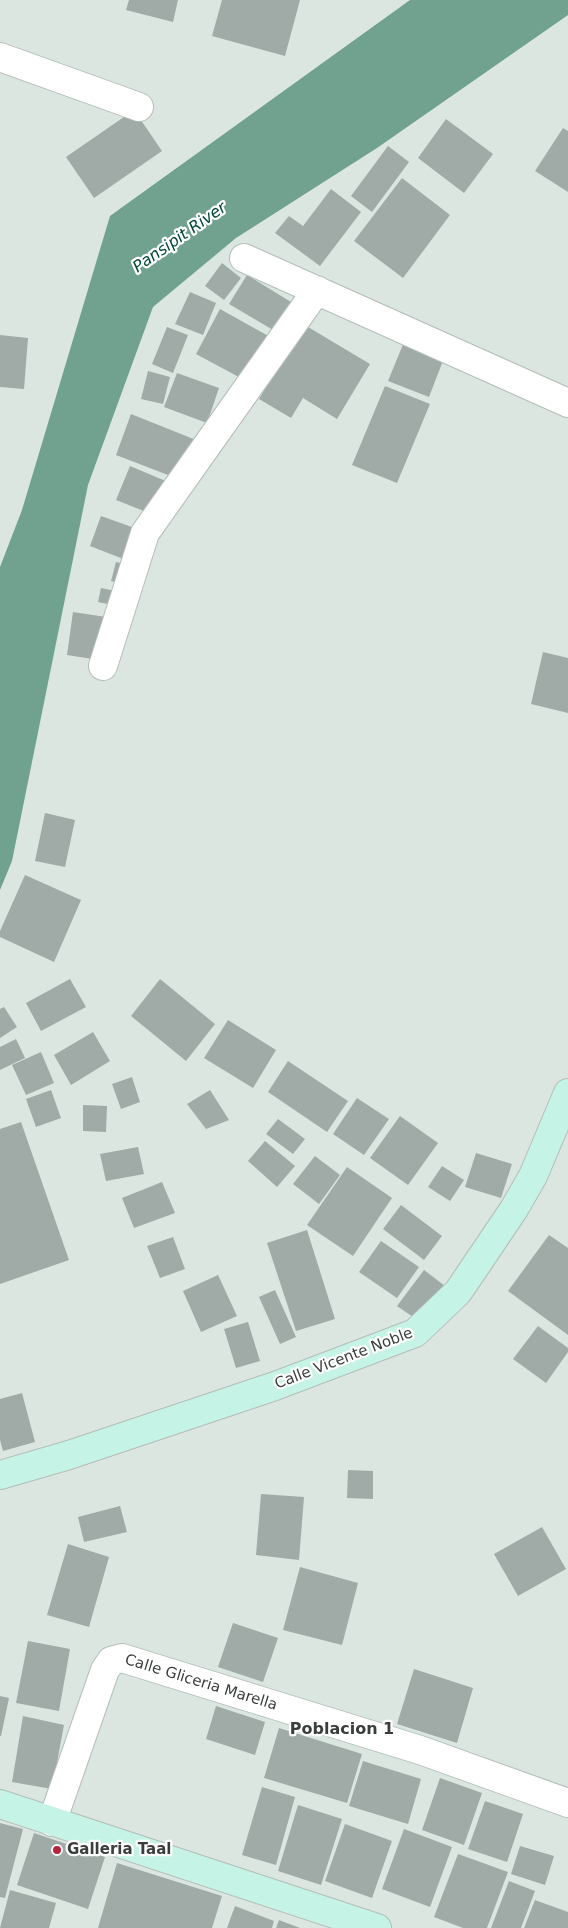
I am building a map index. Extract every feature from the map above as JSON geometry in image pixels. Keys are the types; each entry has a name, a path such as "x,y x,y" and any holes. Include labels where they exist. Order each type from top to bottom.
{"main road":[{"name":"Calle Vicente Noble","path":"0,1475 68,1455 276,1386 415,1333 458,1292 514,1209 533,1176 568,1093"},
{"path":"0,1804 377,1928"}],"street":[{"path":"0,57 139,107"},
{"path":"244,258 568,403"},
{"path":"103,666 145,533 317,290"},
{"name":"Calle Gliceria Marella","path":"52,1822 105,1670 111,1661 122,1658 420,1750 568,1803"}],"water":[{"name":"Pansipit River","path":"410,0 568,0 568,15 377,148 236,238 153,307 88,485 12,861 0,890 0,567 22,510 110,216"}],"building":[{"path":"129,0 178,0 173,22 126,10"},
{"path":"222,0 300,0 285,56 212,36"},
{"path":"134,110 162,151 94,198 66,157"},
{"path":"446,119 493,154 464,193 418,158"},
{"path":"563,128 568,131 568,192 535,171"},
{"path":"388,146 409,162 372,212 351,196"},
{"path":"402,178 450,215 403,278 354,241"},
{"path":"331,189 361,212 320,266 275,233 289,216 303,226"},
{"path":"222,263 241,278 224,300 205,286"},
{"path":"247,275 291,302 273,330 229,304"},
{"path":"190,292 216,303 203,335 175,324"},
{"path":"220,309 272,338 248,382 196,354"},
{"path":"303,324 370,364 337,419 303,398 291,418 259,399"},
{"path":"167,327 188,335 173,373 152,364"},
{"path":"0,335 28,338 24,389 0,387"},
{"path":"404,342 444,358 429,397 388,381"},
{"path":"148,371 170,377 163,404 141,399"},
{"path":"177,373 219,388 207,423 164,407"},
{"path":"385,386 430,404 397,483 352,465"},
{"path":"131,414 196,440 181,480 116,455"},
{"path":"130,466 168,482 154,515 116,500"},
{"path":"101,516 143,531 131,562 90,546"},
{"path":"116,562 133,566 128,586 111,581"},
{"path":"101,588 125,593 122,607 98,602"},
{"path":"73,612 106,617 99,660 67,655"},
{"path":"543,652 568,658 568,713 531,704"},
{"path":"45,813 75,820 65,867 35,861"},
{"path":"25,875 81,900 54,962 0,937 0,931"},
{"path":"70,979 86,1007 41,1031 26,1003"},
{"path":"160,979 215,1024 186,1061 131,1016"},
{"path":"4,1007 17,1027 0,1038 0,1009"},
{"path":"228,1020 276,1050 253,1088 204,1058"},
{"path":"93,1032 110,1061 71,1085 54,1055"},
{"path":"16,1039 25,1058 0,1070 0,1047"},
{"path":"41,1052 54,1083 26,1095 12,1065"},
{"path":"288,1061 348,1101 327,1132 268,1092"},
{"path":"132,1077 140,1102 121,1109 112,1084"},
{"path":"51,1090 61,1118 36,1127 26,1099"},
{"path":"210,1090 229,1120 206,1129 187,1104"},
{"path":"357,1098 389,1119 364,1155 333,1134"},
{"path":"83,1105 107,1106 106,1132 83,1131"},
{"path":"400,1116 438,1143 408,1185 370,1158"},
{"path":"278,1119 305,1139 293,1154 266,1134"},
{"path":"21,1122 69,1260 0,1284 0,1129"},
{"path":"265,1141 295,1166 277,1187 248,1161"},
{"path":"138,1147 144,1174 106,1181 100,1154"},
{"path":"476,1153 512,1164 501,1198 465,1187"},
{"path":"315,1156 340,1175 319,1204 293,1184"},
{"path":"442,1166 464,1180 450,1201 428,1187"},
{"path":"347,1167 392,1198 353,1256 307,1225"},
{"path":"162,1182 175,1213 134,1228 122,1198"},
{"path":"401,1205 442,1236 424,1260 383,1229"},
{"path":"307,1230 335,1319 296,1331 267,1243"},
{"path":"549,1235 568,1248 568,1335 508,1291"},
{"path":"173,1237 185,1269 160,1278 147,1246"},
{"path":"381,1241 419,1267 397,1298 359,1272"},
{"path":"424,1270 445,1286 419,1321 397,1306"},
{"path":"218,1275 237,1316 201,1332 183,1291"},
{"path":"275,1290 296,1337 280,1344 259,1297"},
{"path":"248,1322 260,1361 236,1368 224,1329"},
{"path":"538,1326 568,1348 568,1352 546,1383 513,1359"},
{"path":"22,1393 35,1442 3,1451 0,1440 0,1399"},
{"path":"348,1470 373,1471 373,1499 347,1498"},
{"path":"261,1494 304,1497 299,1560 256,1555"},
{"path":"120,1506 127,1532 84,1542 78,1517"},
{"path":"542,1527 566,1569 518,1596 494,1554"},
{"path":"68,1544 109,1557 89,1627 47,1615"},
{"path":"300,1567 358,1583 342,1645 283,1630"},
{"path":"233,1623 278,1638 263,1682 218,1667"},
{"path":"28,1641 70,1649 59,1711 16,1703"},
{"path":"414,1669 473,1688 457,1743 397,1724"},
{"path":"0,1696 9,1698 1,1736 0,1736"},
{"path":"216,1706 265,1722 255,1755 206,1739"},
{"path":"23,1716 64,1725 52,1789 12,1782"},
{"path":"279,1728 362,1754 347,1803 264,1778"},
{"path":"363,1761 421,1779 408,1824 349,1806"},
{"path":"440,1778 482,1793 464,1845 422,1830"},
{"path":"262,1787 295,1797 276,1865 242,1855"},
{"path":"485,1801 523,1814 507,1862 468,1849"},
{"path":"298,1805 342,1819 321,1885 278,1871"},
{"path":"0,1823 23,1829 5,1898 0,1897"},
{"path":"345,1824 392,1841 372,1898 325,1881"},
{"path":"404,1829 452,1847 430,1907 382,1889"},
{"path":"34,1833 105,1857 88,1909 17,1885"},
{"path":"520,1846 554,1856 545,1885 511,1874"},
{"path":"458,1854 508,1872 487,1928 463,1928 434,1917"},
{"path":"117,1863 222,1896 212,1928 98,1928"},
{"path":"509,1881 535,1891 521,1928 491,1928"},
{"path":"10,1890 56,1903 49,1928 0,1928"},
{"path":"535,1900 568,1912 568,1928 524,1928"},
{"path":"235,1906 274,1921 272,1928 227,1928"},
{"path":"279,1920 300,1928 276,1928"}],"place":[{"name":"Galleria Taal","path":"57,1850"}],"district":[{"name":"Poblacion 1","path":"342,1730"}]}
